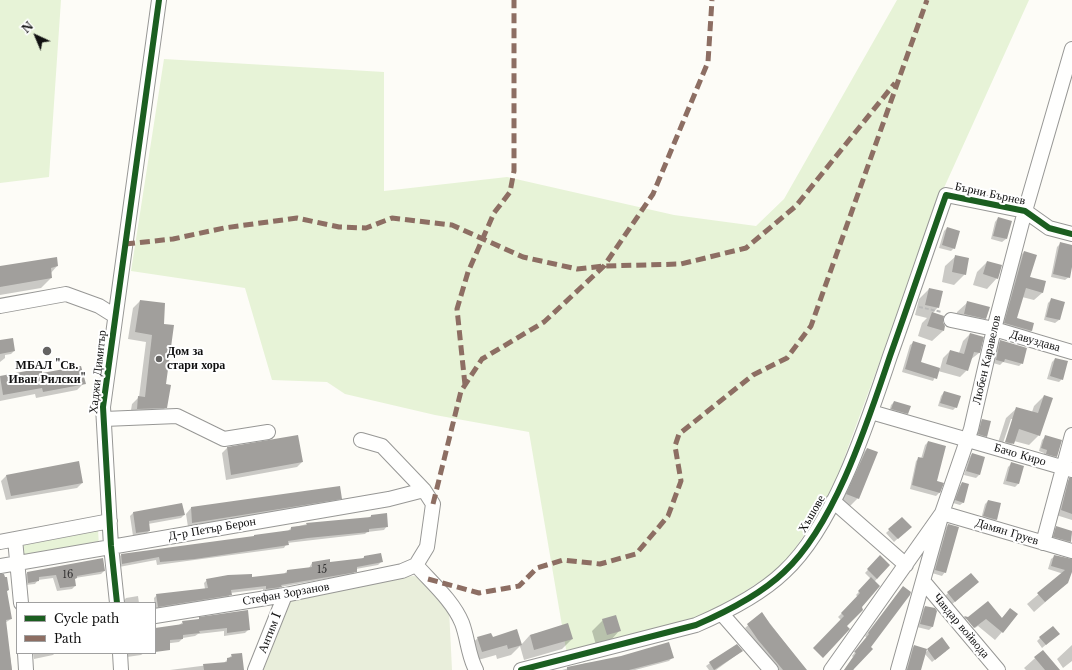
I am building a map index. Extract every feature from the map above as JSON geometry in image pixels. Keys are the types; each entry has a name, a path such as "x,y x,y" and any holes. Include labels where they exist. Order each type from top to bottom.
{"street":[{"name":"Хаджи Димитър","path":"117,602 111,546 103,407 159,0"},
{"name":"Любен Каравелов","path":"898,670 942,513 967,441 994,329 1025,211 1072,49"},
{"name":"Бърни Бърнев","path":"946,196 1025,211 1049,228 1072,234"},
{"name":"Хъшове","path":"521,670 696,625 722,614 784,572 810,541 833,501 871,412 946,196"},
{"path":"0,306 66,294 100,306 115,316"},
{"name":"Давуздава","path":"951,320 994,329 1072,352"},
{"name":"Бачо Киро","path":"871,412 1067,469"},
{"path":"104,419 177,416 224,439 268,432"},
{"path":"1043,543 1067,469 1072,435"},
{"path":"362,440 382,446 424,490 434,504 426,547 416,565 452,605 462,623 470,660 476,670"},
{"name":"Д-р Петър Берон","path":"0,566 381,501 424,490"},
{"path":"833,501 906,564"},
{"path":"831,670 942,513"},
{"name":"Дамян Груев","path":"942,513 1043,543 1072,550"},
{"path":"0,542 110,521"},
{"path":"15,540 20,602"},
{"name":"Стефан Зорзанов","path":"156,616 285,595 402,571 416,565"},
{"name":"Чавдар войвода","path":"923,581 998,670"},
{"name":"Антим I","path":"255,670 285,595"},
{"path":"722,614 771,670"},
{"path":"25,654 26,670"},
{"path":"120,654 121,670"}],"path":[{"path":"908,304 952,314 951,320"}],"green space":[{"path":"0,0 61,0 49,177 0,183"},
{"path":"897,0 1029,0 943,190 829,499 782,567 696,623 567,655 529,432 435,415 345,394 327,382 272,380 245,288 131,271 164,59 384,72 384,191 507,177 674,215 756,226 784,199"},
{"path":"98,530 99,545 22,558 21,543"},
{"path":"414,576 423,579 449,609 452,670 263,670 290,600 402,577"}],"building":[{"path":"998,217 1012,221 1007,239 993,236"},
{"path":"947,227 960,231 955,249 942,245"},
{"path":"1060,242 1072,245 1072,267 1070,278 1053,274"},
{"path":"1024,251 1037,255 1030,277 1046,281 1043,293 1026,288 1017,318 1034,323 1032,331 1004,323"},
{"path":"955,255 969,258 966,275 952,272"},
{"path":"57,257 58,266 51,268 52,278 0,287 0,266"},
{"path":"987,261 1002,265 998,279 983,274"},
{"path":"929,288 943,291 939,308 925,305"},
{"path":"1051,298 1065,302 1060,320 1046,317"},
{"name":"Дом за стари хора","path":"140,300 165,303 164,324 174,325 166,384 171,385 167,408 137,409 138,396 145,397 152,335 135,332"},
{"path":"967,301 990,307 986,319 964,314"},
{"path":"932,312 944,316 944,331 927,326"},
{"path":"970,333 984,337 980,353 974,352 968,371 946,364 950,350 964,354"},
{"path":"13,338 15,351 0,354 0,340"},
{"path":"1000,340 1027,348 1023,364 1005,359 1004,362 996,360"},
{"path":"913,341 926,345 921,362 940,368 937,379 905,369"},
{"path":"1055,358 1068,361 1063,380 1050,376"},
{"path":"81,366 86,384 43,392 42,388 3,395 0,376 42,368 42,373"},
{"path":"944,391 961,396 957,408 940,403"},
{"path":"1044,395 1053,398 1040,436 1019,429 1014,444 1005,442 1016,407 1038,413"},
{"path":"894,401 911,406 908,414 891,409"},
{"path":"982,419 991,421 987,437 978,434"},
{"path":"298,435 303,462 231,475 227,447"},
{"path":"1045,435 1062,440 1057,457 1046,454 1047,450 1041,448"},
{"path":"928,441 946,446 937,481 944,483 940,493 912,485 918,457 923,458"},
{"path":"867,448 878,452 859,499 846,494"},
{"path":"972,453 985,457 980,475 966,471"},
{"path":"79,461 83,483 11,496 6,475"},
{"path":"1011,462 1024,466 1019,484 1006,481"},
{"path":"1069,478 1072,478 1072,514 1061,510"},
{"path":"962,482 969,484 964,503 955,500"},
{"path":"340,486 342,499 192,523 191,507"},
{"path":"988,500 1001,503 997,520 983,516"},
{"path":"182,503 185,515 149,521 150,531 136,533 133,512"},
{"path":"387,513 388,527 369,529 369,532 288,541 289,545 195,559 160,562 159,557 122,564 121,554 254,536 291,530 291,527 307,525 306,523 371,517 371,515"},
{"path":"902,517 912,527 898,539 888,529"},
{"path":"948,524 959,527 946,573 935,570"},
{"path":"1056,526 1072,531 1071,542 1053,537"},
{"path":"381,553 383,562 357,567 357,572 281,585 282,587 266,589 266,586 231,590 232,595 158,607 156,594 208,588 206,579 228,575 252,574 252,577 287,573 287,570 312,567 312,562 330,559 330,562 364,558 364,556"},
{"path":"880,555 890,565 877,579 867,569"},
{"path":"1054,555 1072,559 1072,572 1068,583 1045,602 1037,593 1065,570 1051,566"},
{"path":"103,558 105,571 77,576 75,579 76,586 60,588 56,575 39,577 39,581 28,583 27,572"},
{"path":"971,573 979,582 955,602 947,592"},
{"path":"0,574 4,574 5,577 7,577 9,590 7,591 12,619 6,620 12,670 0,670"},
{"path":"871,577 880,586 862,607 863,610 847,626 850,629 823,658 813,648 844,616 841,613 860,593 858,591"},
{"path":"903,586 911,592 910,595 871,647 873,649 853,670 844,670 856,653 854,652 869,634 868,633"},
{"path":"988,601 1002,618 1010,608 1018,614 1003,633 986,619 974,628 964,616 968,617"},
{"path":"925,606 935,608 937,611 933,627 920,624"},
{"path":"248,610 250,630 227,633 227,628 199,631 200,633 183,635 183,639 170,640 170,650 156,652 156,628 183,624 182,621 199,619 199,617"},
{"path":"762,612 807,670 783,670 758,640 747,624"},
{"path":"616,615 621,631 607,635 602,619"},
{"path":"568,623 573,639 534,650 530,635"},
{"path":"1053,626 1060,634 1046,645 1039,637"},
{"path":"517,629 522,645 508,649 507,645 482,652 477,637 491,633 493,637"},
{"path":"942,637 950,648 935,660 927,649"},
{"path":"669,642 674,658 660,662 629,670 567,670 567,667 621,656"},
{"path":"737,644 743,651 714,670 709,662"},
{"path":"914,645 927,649 921,670 907,670"},
{"path":"1043,650 1060,670 1045,670 1034,657"},
{"path":"242,653 244,670 204,670 203,664 227,662 227,658 232,657 231,654"}],"marked path":[{"path":"465,385 457,309 468,272 494,213 510,192 514,171 514,0"},
{"path":"433,504 461,391 482,359 544,322 604,266 653,194 708,62 712,0"},
{"path":"428,579 479,593 519,586 537,568 563,560 600,564 636,554 668,516 681,481 675,446 679,434 753,375 787,358 811,326 927,0"},
{"path":"125,244 173,239 224,228 297,218 339,227 366,228 392,218 452,225 523,257 577,269 604,266 681,264 746,248 796,206 895,83"}],"cycle path":[{"path":"117,602 111,546 103,407 159,0"},
{"path":"521,670 696,625 731,609 754,595 784,572 802,552 819,528 848,471 871,411 946,195 1025,211 1049,228 1072,234"}],"place":[{"name":"МБАЛ \"Св. Иван Рилски\"","path":"47,351"},
{"name":"Дом за стари хора","path":"159,359"}]}
